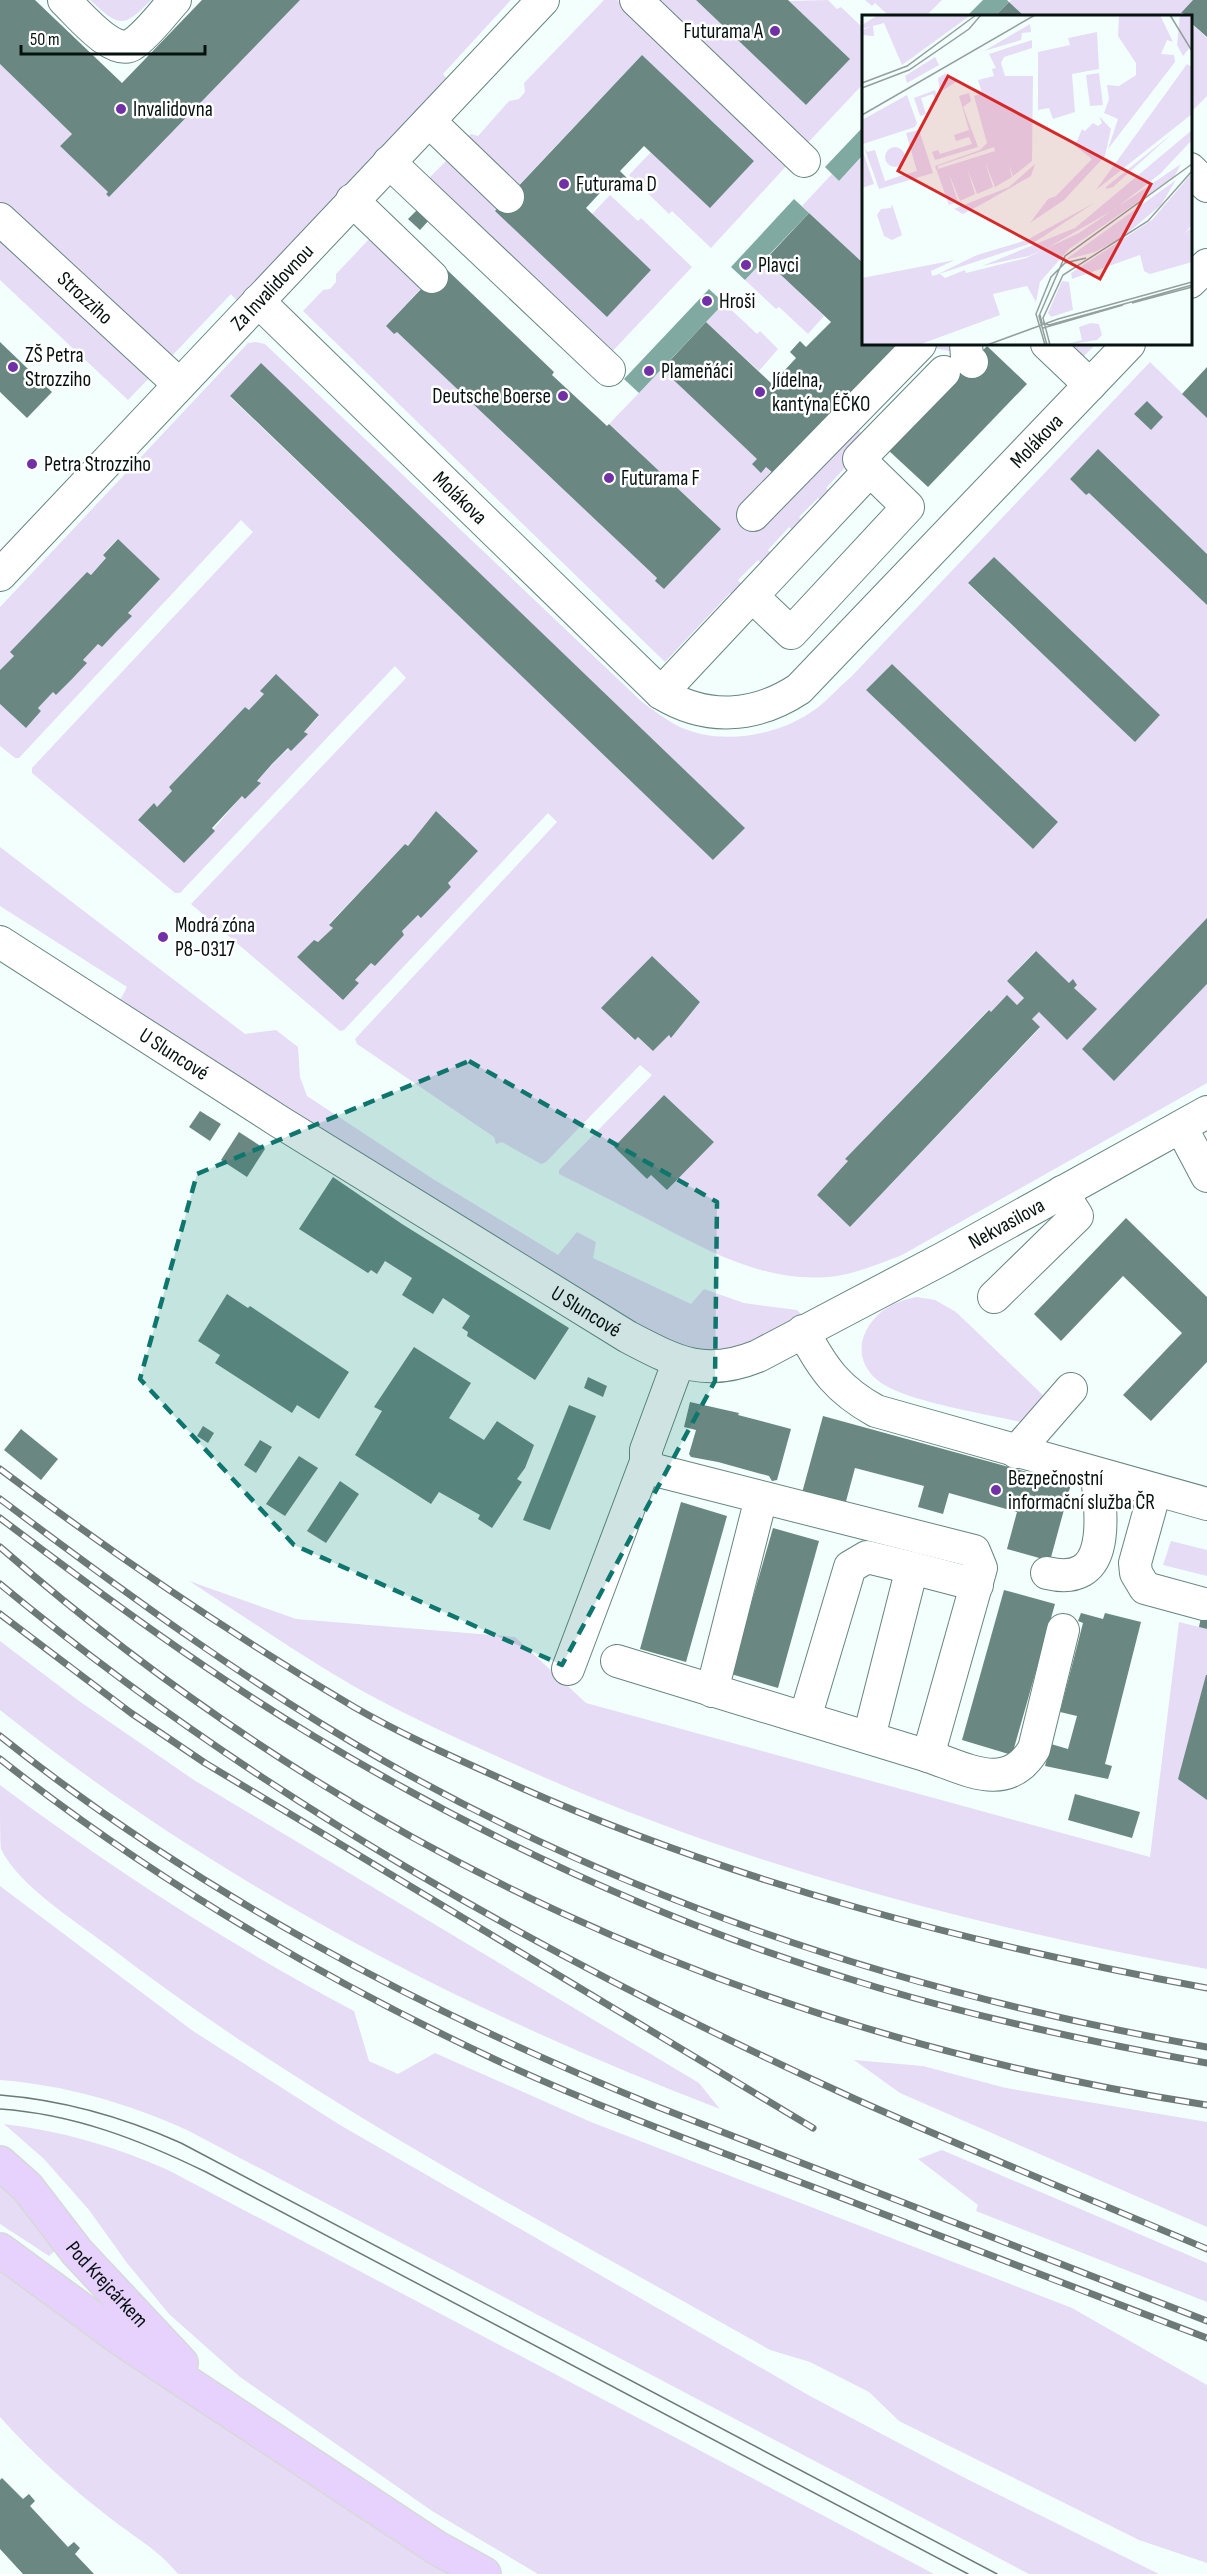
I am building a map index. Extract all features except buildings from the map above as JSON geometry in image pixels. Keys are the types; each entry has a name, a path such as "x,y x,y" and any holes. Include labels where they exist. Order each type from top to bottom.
{"main road":[{"name":"Pod Krejcárkem","path":"0,2163 27,2187 77,2252 217,2402"},
{"name":"Pod Krejcárkem","path":"0,2250 124,2341 436,2548 484,2574"}],"street":[{"path":"63,0 111,45 121,48 132,45 175,0"},
{"name":"Za Invalidovnou","path":"0,575 543,0"},
{"path":"636,0 804,161"},
{"path":"429,121 508,197"},
{"path":"389,162 609,370"},
{"path":"352,201 432,277"},
{"name":"Strozziho","path":"0,219 169,375"},
{"path":"1192,281 1207,265"},
{"name":"Molákova","path":"258,301 661,693 677,703 697,709 722,712 750,711 777,704 799,689 1128,345"},
{"path":"753,515 919,345"},
{"path":"1048,345 1090,385"},
{"path":"661,693 752,596 865,464 960,359"},
{"path":"833,433 942,539"},
{"path":"752,596 791,633 908,507"},
{"name":"U Sluncové","path":"0,942 290,1128 628,1337 678,1363 706,1368 736,1365 803,1331"},
{"path":"1194,1120 1207,1176"},
{"name":"Nekvasilova","path":"803,1331 944,1258 1194,1120"},
{"path":"994,1297 1077,1216 1062,1191"},
{"path":"803,1331 814,1352 848,1396 876,1412 1207,1504"},
{"path":"568,1669 646,1462 646,1450 678,1363"},
{"path":"1016,1452 1071,1389"},
{"path":"646,1462 654,1470 974,1551 981,1568 928,1756"},
{"path":"1047,1573 1061,1576 1074,1574 1085,1566 1097,1551 1102,1532 1097,1475"},
{"path":"1155,1491 1135,1563 1136,1573 1145,1587 1204,1604"},
{"path":"712,1691 762,1498"},
{"path":"867,1557 872,1525"},
{"path":"804,1718 850,1567 867,1557 977,1584"},
{"path":"869,1737 912,1568"},
{"path":"617,1661 987,1775 1004,1775 1027,1761 1034,1749 1063,1630"}],"highlighted area":[{"path":"469,1061 717,1202 715,1381 562,1665 294,1545 140,1379 197,1174"}],"shaded area":[{"path":"90,0 151,0 134,16 121,21 115,20"},
{"path":"300,0 511,0 443,74 449,81 238,302 231,294 168,360 124,322 0,201 0,64 72,134 60,146 108,192 106,194 109,197"},
{"path":"604,0 617,0 789,163 711,248 672,211 669,214 629,175 651,152 754,161 642,55 517,187 466,138 471,134 478,136 509,101 519,99 525,92 524,83"},
{"path":"647,0 696,0 806,105 850,59 789,1 828,0 837,9 841,7 862,27 862,85 803,148"},
{"path":"865,0 942,0 927,15 888,15 875,3 872,6"},
{"path":"983,0 1007,0 1009,2 996,15 968,15"},
{"path":"1011,0 1193,0 1181,13 1184,15 1023,15 1009,2"},
{"path":"1192,24 1207,38 1207,96 1192,111"},
{"path":"862,128 862,156 839,181 825,167"},
{"path":"450,157 501,204 496,211 607,316 651,270 592,214 610,195 638,221 641,218 692,267 609,355 429,178"},
{"path":"862,159 862,263 802,206 832,174 839,181"},
{"path":"794,199 809,213 745,280 731,267"},
{"path":"0,230 150,377 128,400 0,280"},
{"path":"372,236 424,285 386,326 397,332 657,578 721,529 609,424 662,369 787,487 928,345 956,345 954,352 934,348 857,429 870,441 826,488 838,500 830,509 818,498 799,517 810,529 801,538 789,527 768,550 779,561 769,571 758,560 738,580 749,592 740,602 730,593 665,662 303,311 323,290 330,289 336,282 336,274"},
{"path":"765,260 824,316 808,334 779,307 776,309 745,280"},
{"path":"709,289 724,303 639,393 624,379"},
{"path":"724,303 757,334 760,331 778,349 759,371 706,322"},
{"path":"248,343 265,344 641,701 680,727 696,733 732,737 768,731 786,725 802,718 826,701 1150,362 1207,418 1207,554 1098,450 1070,479 1086,495 1089,493 1207,605 1207,918 1082,1049 1114,1080 1207,984 1207,1083 902,1255 870,1267 837,1276 813,1278 766,1271 722,1256 559,1174 559,1170 652,1075 640,1065 546,1162 541,1164 502,1142 496,1144 494,1137 357,1044 355,1039 557,822 548,813 344,1030 340,1031 191,904 406,678 395,666 180,893 175,893 32,773 32,768 253,532 241,520 19,758 15,758 0,746 0,704 26,728 41,711 38,708 53,692 56,695 86,663 83,660 98,644 102,647 131,616 128,613 160,579 117,539 103,554 106,558 91,575 87,572 11,652 14,656 0,670 0,607","holes":["261,364 744,827 714,860 230,397","1147,402 1151,430 1134,414","994,557 1160,715 1135,741 968,584","892,664 1058,822 1033,849 866,690","277,675 319,716 304,732 307,734 269,768 257,781 260,784 245,799 242,796 184,863 138,820 154,804 157,807 172,791 169,787 245,707 249,710 264,694 261,691","436,811 478,851 448,883 451,887 421,917 418,915 402,931 404,935 375,966 371,963 355,980 359,983 343,999 297,957 314,940 318,942 333,928 329,924 405,844 408,846","1035,951 1069,983 1073,980 1077,985 1074,988 1096,1009 1067,1039 1039,1012 1032,1019 1040,1028 850,1227 817,1195 848,1161 845,1159 988,1010 991,1012 1017,1005 1024,998 1007,981","652,956 700,1002 672,1037 669,1035 653,1051 638,1037 634,1040 602,1008","664,1095 714,1142 667,1190 651,1175 647,1179 614,1147"]},
{"path":"1068,345 1095,345 1079,361"},
{"path":"0,847 245,1034 276,1030 298,1047 300,1077 307,1096 433,1179 558,1255 577,1232 596,1242 593,1258 691,1304 704,1289 744,1303 797,1310 802,1315 800,1320 726,1355 658,1341 117,1006 127,987 0,906"},
{"path":"917,1297 935,1300 956,1312 1047,1399 1025,1423 918,1399 888,1387 873,1376 864,1363 862,1355 866,1331 876,1317 887,1308"},
{"path":"1171,1541 1207,1550 1207,1576 1163,1565"},
{"path":"189,1581 296,1619 515,1637 586,1703 1150,1857 1179,1622 1207,1629 1207,1969 1033,1933 860,1889 775,1864 608,1804 485,1751 366,1693"},
{"path":"0,1641 79,1701 194,1780 699,2083 720,2109 624,2071 436,1985 255,1886 168,1831 83,1773 0,1710"},
{"path":"0,1785 172,1905 262,1960 354,2011 369,2061 398,2074 435,2053 591,2122 1072,2308 1207,2385 1207,2563 1139,2540 899,2421 869,2392 810,2362 770,2350 431,2159 265,2057 185,2003 64,1913 21,1876 9,1863 1,1849"},
{"path":"0,1886 193,2031 340,2125 810,2396 965,2478 1159,2574 1029,2574 187,2130 95,2097 48,2086 0,2080"},
{"path":"854,2060 923,2066 1006,2088 1207,2122 1207,2227 900,2093"},
{"path":"4,2124 88,2141 168,2170 934,2574 538,2574 432,2511 240,2377 169,2314 127,2263 89,2210 44,2159"},
{"path":"942,2150 1207,2263 1207,2302 976,2211 978,2205 918,2159"},
{"path":"0,2184 38,2219 57,2249 49,2256 0,2224"},
{"path":"0,2268 283,2452 447,2574 178,2574 154,2551 67,2483 0,2417"}],"tram line":[{"path":"0,2095 47,2101 92,2111 137,2125 181,2143 997,2574"},
{"path":"0,2109 54,2116 106,2130 156,2149 206,2172 968,2574"}],"railway":[{"path":"0,1469 174,1593 308,1680 394,1728 517,1786 685,1853 856,1907 1030,1952 1207,1988"},
{"path":"0,1499 188,1636 284,1701 384,1761 481,1813 580,1860 681,1902 783,1940 887,1973 1099,2026 1207,2047"},
{"path":"0,1518 154,1632 274,1712 450,1813 589,1880 732,1939 879,1988 1042,2030 1207,2063"},
{"path":"0,1547 133,1655 271,1752 415,1838 563,1913 716,1977 874,2031 1038,2073 1207,2105"},
{"path":"0,1584 98,1662 199,1735 410,1870 519,1932 742,2046 855,2099 1207,2249"},
{"path":"0,1614 131,1713 205,1763 813,2128"},
{"path":"0,1736 75,1793 153,1847 232,1897 396,1988 566,2068 653,2105 1207,2321"},
{"path":"0,1759 117,1845 239,1924 366,1995 496,2060 670,2133 1207,2338"}],"place":[{"name":"Futurama A","path":"775,31"},
{"name":"Invalidovna","path":"121,109"},
{"name":"Futurama D","path":"564,184"},
{"name":"Plavci","path":"746,265"},
{"name":"Hroši","path":"707,301"},
{"name":"ZŠ Petra Strozziho","path":"13,367"},
{"name":"Plameňáci","path":"649,371"},
{"name":"Jídelna, kantýna ÉČKO","path":"760,392"},
{"name":"Deutsche Boerse","path":"563,396"},
{"name":"Petra Strozziho","path":"32,464"},
{"name":"Futurama F","path":"609,478"},
{"name":"Modrá zóna P8-0317","path":"163,937"},
{"name":"Bezpečnostní informační služba ČR","path":"996,1490"}]}
